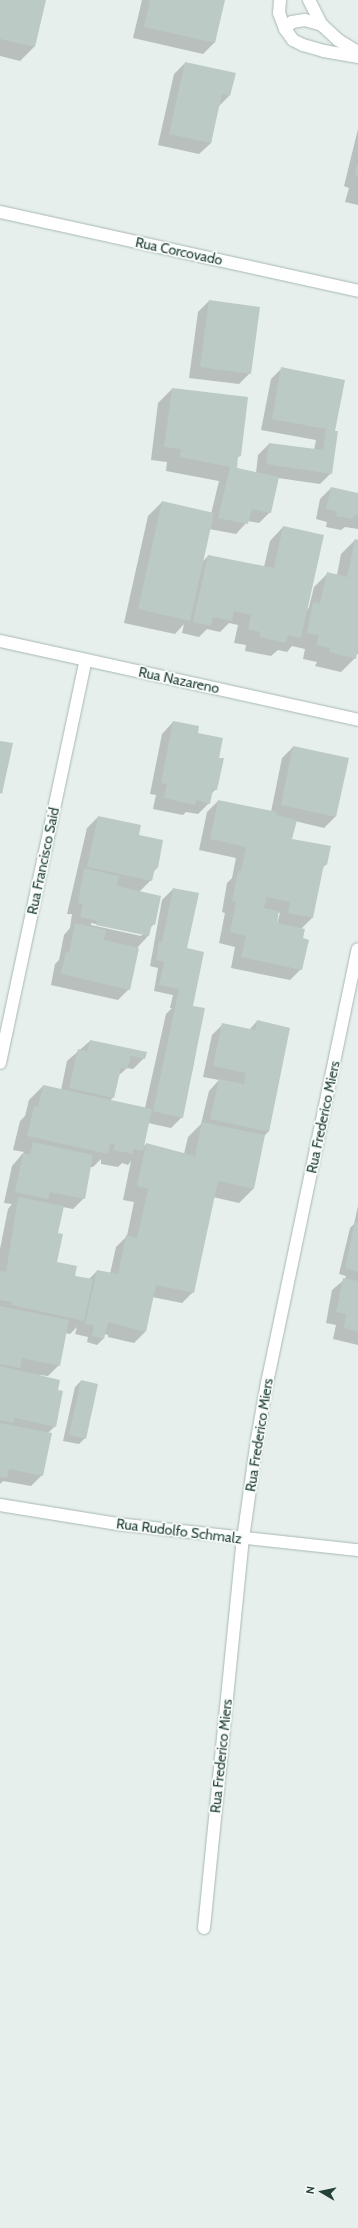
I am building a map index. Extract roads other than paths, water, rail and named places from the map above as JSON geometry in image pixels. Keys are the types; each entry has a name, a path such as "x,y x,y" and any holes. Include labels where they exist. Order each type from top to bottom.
{"street":[{"path":"280,0 279,13 285,29 293,40 302,45 324,51 358,57"},
{"path":"309,0 322,25 338,40 358,52"},
{"path":"285,29 292,22 305,20 322,25"},
{"name":"Rua Corcovado","path":"0,212 358,291"},
{"name":"Rua Nazareno","path":"0,641 358,720"},
{"name":"Rua Francisco Said","path":"0,1063 86,660"},
{"name":"Rua Frederico Miers","path":"204,1928 242,1539 267,1383 358,949"},
{"name":"Rua Rudolfo Schmalz","path":"0,1505 117,1524 242,1539 358,1550"}]}
